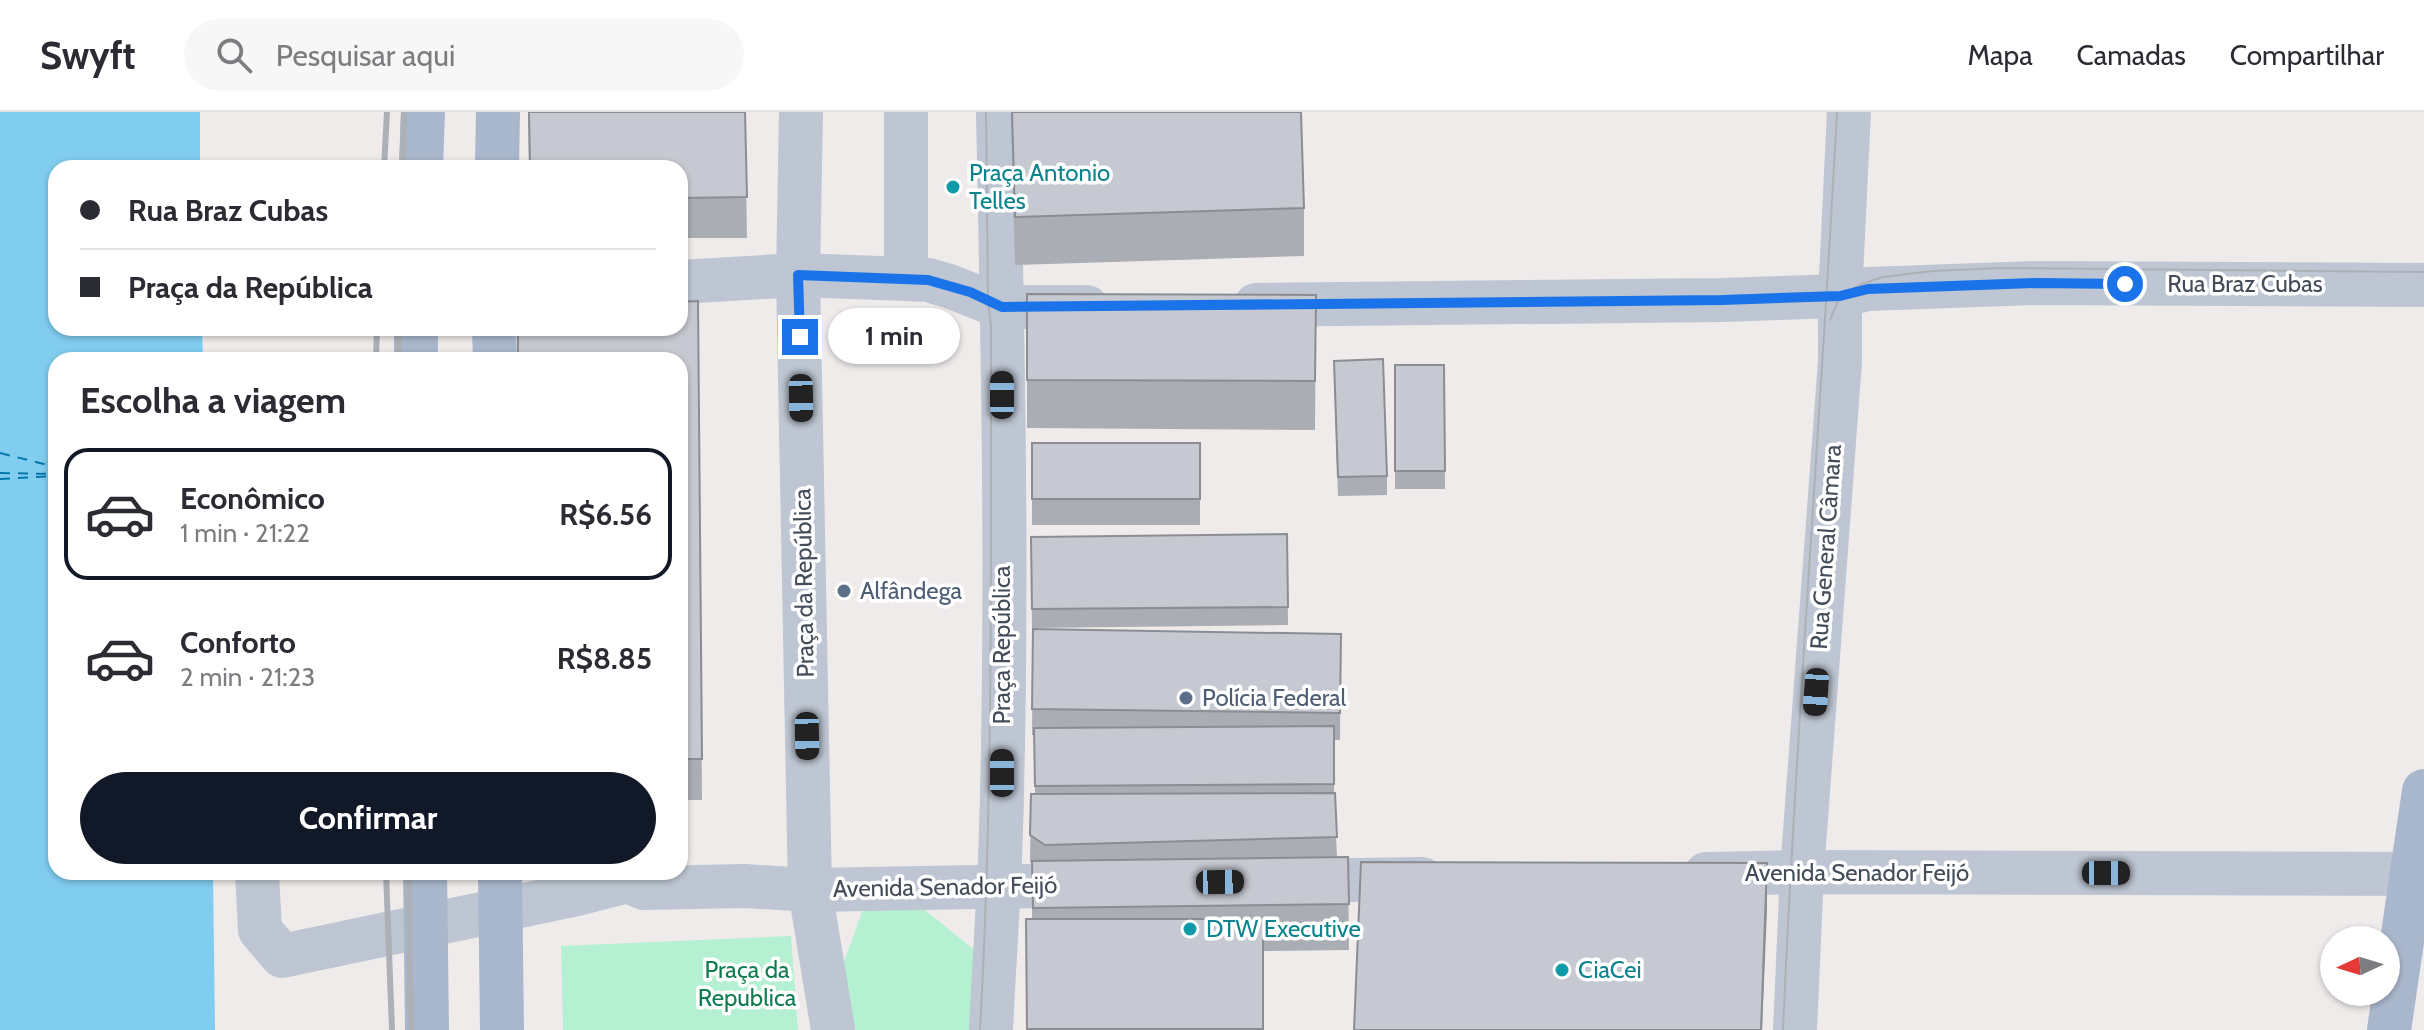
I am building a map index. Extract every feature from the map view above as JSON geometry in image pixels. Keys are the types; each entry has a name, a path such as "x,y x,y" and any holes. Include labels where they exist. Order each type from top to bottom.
{"main road":[{"path":"421,160 423,112"},
{"path":"497,160 498,112"},
{"path":"2389,1030 2417,874 2424,791"},
{"path":"425,880 427,1030"},
{"path":"500,880 502,1030"}],"street":[{"path":"798,275 801,112"},
{"path":"906,112 906,279"},
{"name":"Praça República","path":"991,1030 998,886 1003,629 998,112"},
{"name":"Rua General Câmara","path":"1795,1030 1802,872 1840,361 1849,112"},
{"path":"688,282 798,275 928,280 1002,307 1127,306"},
{"name":"Praça da República","path":"798,275 810,890"},
{"name":"Rua Braz Cubas","path":"1221,305 1722,300 1840,296 1868,289 2036,283 2424,285"},
{"name":"Avenida Senador Feijó","path":"1663,875 1802,872 2417,874"},
{"path":"1252,882 1458,878"},
{"name":"Avenida Senador Feijó","path":"257,880 260,930 282,956 628,881 644,888 745,886 810,890 1125,884"},
{"path":"810,890 833,1030"}],"green space":[{"name":"Praça da Republica","path":"863,909 925,910 977,952 974,1030 853,1030 843,965"},
{"name":"Praça da Republica","path":"791,936 798,1030 563,1030 561,946"}],"water":[{"path":"0,112 200,112 200,160 48,160 48,336 202,336 203,352 48,352 48,880 213,880 215,1030 0,1030"}],"building":[{"path":"529,112 745,112 747,197 688,198 688,160 530,160"},
{"path":"1012,112 1301,112 1304,208 1015,217"},
{"path":"1027,294 1316,295 1315,381 1027,380"},
{"path":"698,301 702,759 688,759 688,352 518,352 518,336 688,336 688,302"},
{"path":"1383,359 1387,476 1338,477 1334,361"},
{"path":"1395,365 1444,365 1445,471 1395,471"},
{"path":"1032,443 1200,443 1200,499 1032,499"},
{"path":"1287,534 1288,607 1032,609 1031,537"},
{"name":"Polícia Federal","path":"1033,629 1341,634 1340,713 1032,709"},
{"path":"1334,726 1334,784 1035,786 1034,728"},
{"path":"1335,793 1337,837 1045,845 1030,835 1031,794"},
{"path":"1348,857 1349,904 1033,908 1032,861"},
{"name":"CiaCei","path":"1361,862 1767,863 1761,1030 1354,1030"},
{"path":"1026,919 1263,919 1263,1029 1027,1029"}],"ferry route":[{"path":"0,453 48,465"},
{"path":"0,473 48,474"},
{"path":"0,479 48,476"}],"tram line":[{"path":"980,1030 990,678 991,326 988,301 986,112"},
{"path":"1783,1030 1837,112"},
{"path":"1830,320 1840,296 1862,284 1883,277 1933,271 2000,268 2424,272"}],"railway":[{"path":"384,160 387,112"},
{"path":"402,160 404,112"},
{"path":"376,352 377,336"},
{"path":"398,336 399,352"},
{"path":"386,880 392,1030"},
{"path":"408,880 411,1030"}],"place":[{"name":"Praça Antonio Telles","path":"953,187"},
{"name":"Alfândega","path":"844,591"},
{"name":"Polícia Federal","path":"1186,698"},
{"name":"DTW Executive","path":"1190,929"},
{"name":"CiaCei","path":"1562,970"}],"route":[{"path":"800,337 798,275 928,280 970,292 1002,307 1722,300 1840,296 1868,289 2036,283 2125,284"}]}
